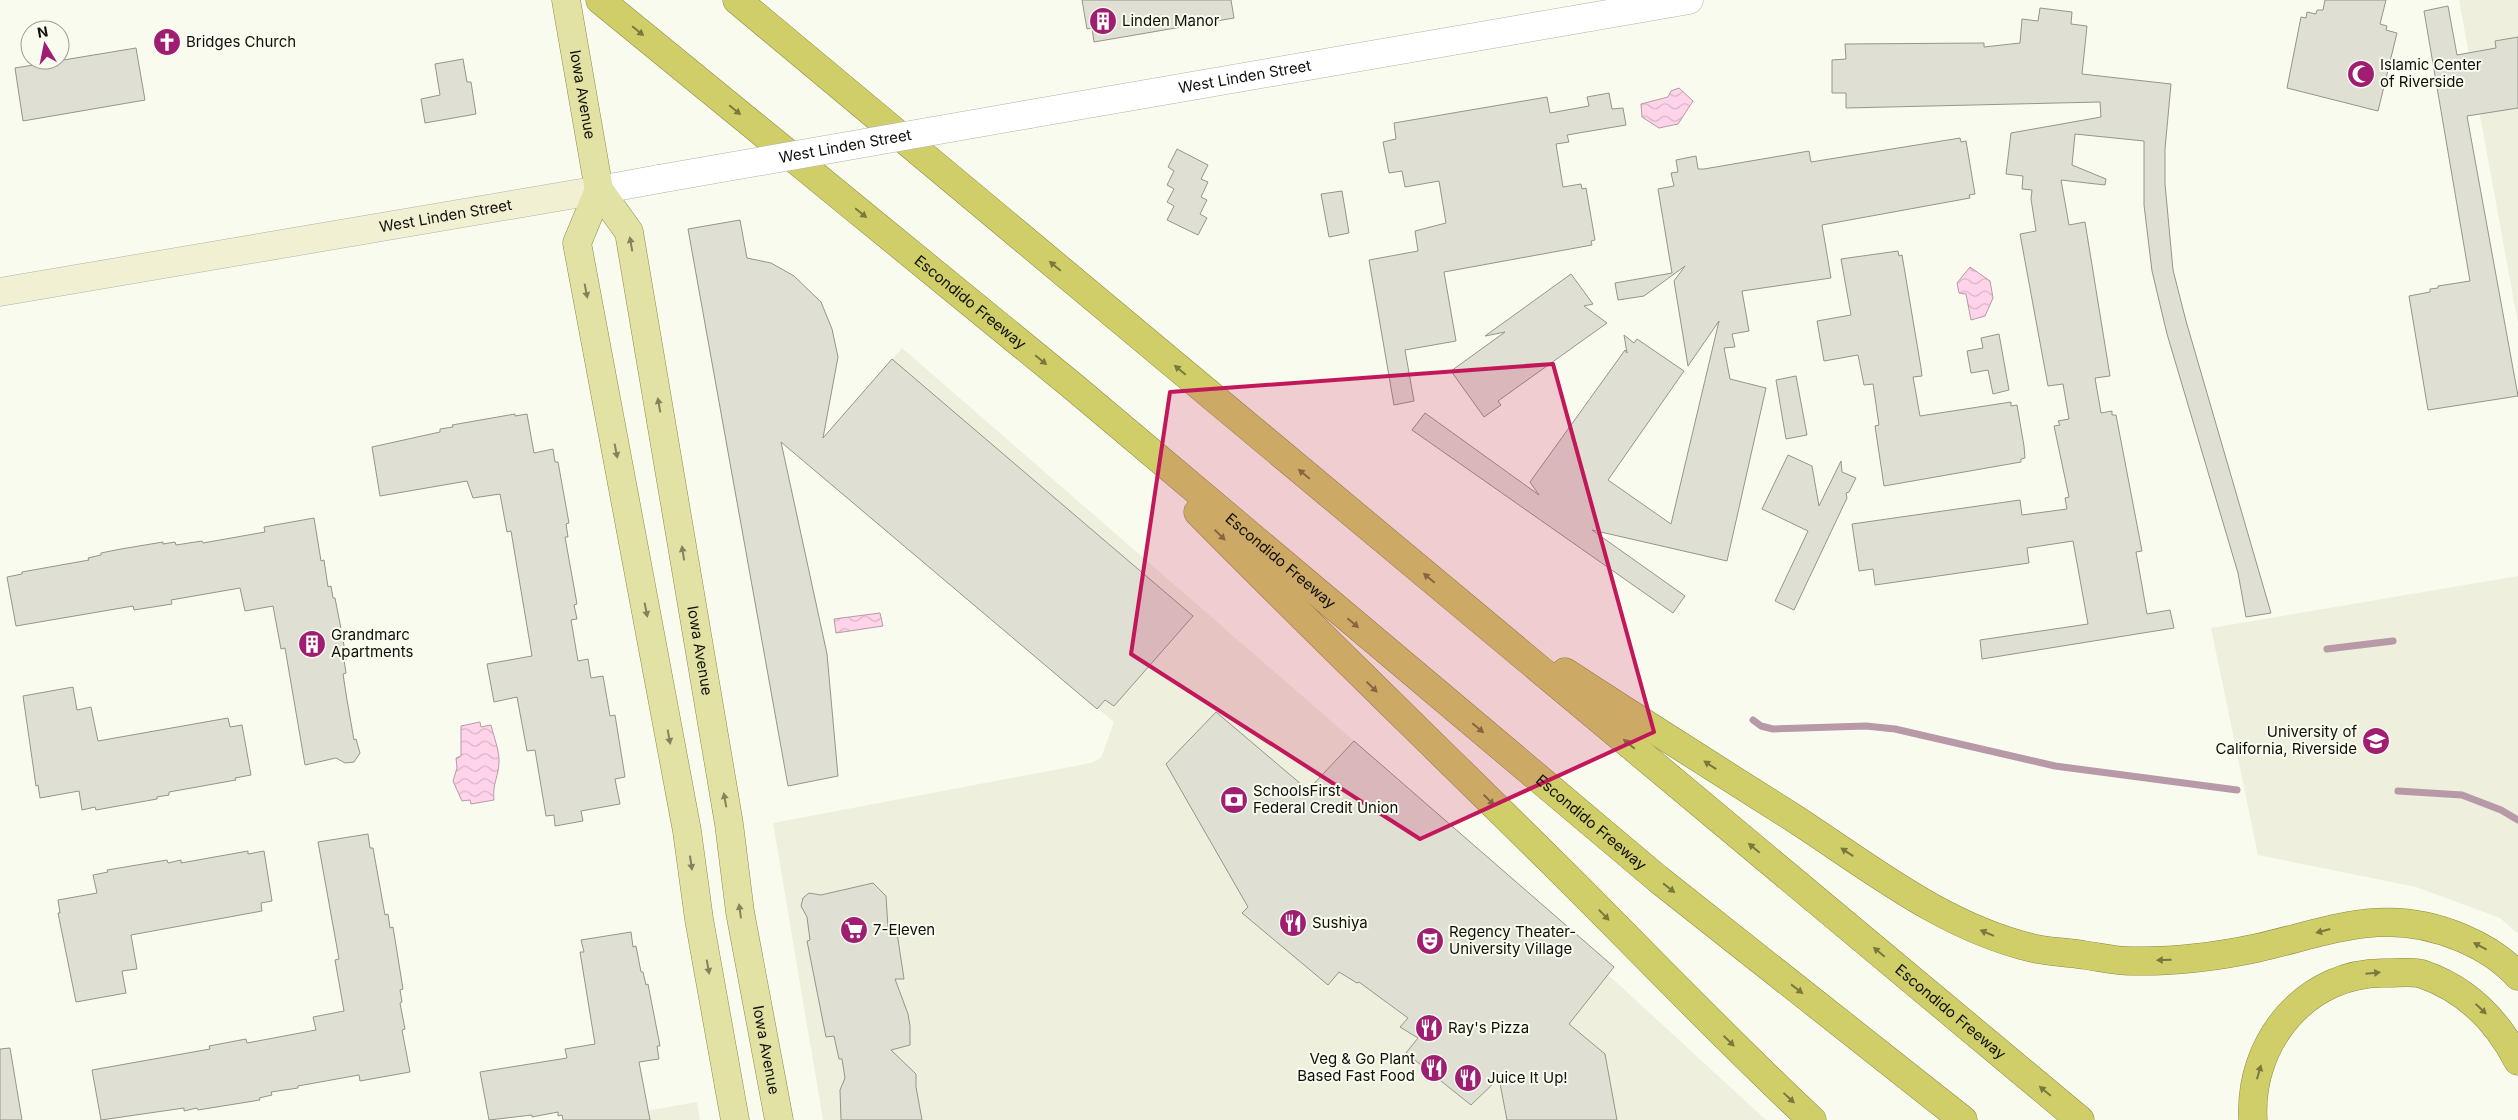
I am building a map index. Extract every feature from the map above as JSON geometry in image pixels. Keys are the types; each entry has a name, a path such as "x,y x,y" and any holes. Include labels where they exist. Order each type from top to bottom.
{"highway":[{"name":"Escondido Freeway","path":"600,0 1075,388 1658,879 1963,1120"},
{"name":"Escondido Freeway","path":"737,0 1466,610 2080,1120"},
{"path":"1075,388 1328,644 1554,864 1694,1007 1812,1120"},
{"path":"1466,610 1852,856 1908,895 1951,918 1997,937 2033,948 2129,961 2179,960 2218,956 2258,948 2341,926 2408,921 2443,929 2483,946 2518,976"},
{"path":"2253,1120 2252,1097 2264,1051 2284,1020 2308,996 2340,980 2372,972 2420,973 2468,997 2491,1018 2518,1061"}],"main road":[{"name":"Iowa Avenue","path":"566,0 599,190 629,232 729,824 740,912 779,1120"},
{"name":"West Linden Street","path":"0,292 599,190"},
{"path":"599,190 577,243 686,831 699,919 735,1120"}],"street":[{"name":"West Linden Street","path":"599,190 1689,0"}],"highlighted area":[{"path":"1553,364 1654,732 1420,839 1131,654 1170,392"}],"shaded area":[{"path":"2459,0 2518,0 2518,324"},
{"path":"902,348 1354,741 1766,1120 823,1120 773,823 1091,763 1101,758 1114,722 816,472 812,452"},
{"name":"University of California, Riverside","path":"2518,576 2518,934 2500,918 2416,887 2258,855 2211,628"},
{"path":"697,1102 700,1120 594,1120"}],"water":[{"path":"1679,88 1693,101 1678,124 1659,128 1642,117 1641,104 1668,97 1671,91"},
{"path":"1970,267 1990,281 1993,298 1985,316 1971,320 1966,294 1959,293 1957,283"},
{"path":"880,613 883,626 836,633 834,619"},
{"path":"480,722 481,727 491,725 498,752 499,766 494,789 494,800 471,804 470,800 462,801 453,781 457,768 456,758 461,756 461,726"}],"building":[{"name":"Linden Manor","path":"1082,0 1231,0 1234,18 1094,42 1092,28 1087,29"},
{"path":"2325,0 2386,0 2380,24 2387,26 2386,30 2397,33 2378,111 2287,88 2301,17 2306,18 2307,12 2316,14 2317,10 2323,10"},
{"path":"2448,6 2457,55 2496,48 2495,41 2518,37 2518,108 2467,116 2518,396 2428,410 2409,296 2430,292 2430,289 2438,288 2438,286 2470,281 2424,11"},
{"path":"2040,8 2072,12 2071,24 2087,26 2082,74 2171,84 2165,149 2165,184 2173,270 2186,321 2271,613 2246,617 2238,573 2167,334 2152,271 2144,205 2144,141 2075,134 2072,165 2106,179 2105,185 2061,180 2069,225 2085,222 2110,376 2095,378 2101,413 2112,411 2112,415 2116,415 2142,551 2136,552 2147,614 2170,610 2174,628 1982,659 1980,640 2088,624 2073,541 2027,548 2029,563 1875,585 1873,569 1859,571 1852,524 2020,500 2022,515 2067,509 2065,498 2069,497 2054,426 2060,425 2058,421 2069,419 2063,384 2048,386 2020,234 2036,231 2031,199 2032,190 2022,189 2023,176 2006,174 2011,133 2101,117 2100,102 1846,108 1846,93 1832,93 1832,60 1846,59 1845,44 1984,43 1984,47 2020,43 2022,19 2038,21"},
{"path":"136,48 145,100 23,121 15,68 20,67 20,70 70,70 70,59"},
{"path":"463,59 467,82 471,82 476,114 425,123 421,99 440,95 435,64"},
{"path":"1609,93 1612,109 1623,108 1626,125 1567,135 1569,142 1556,144 1563,187 1581,184 1582,189 1586,188 1595,240 1591,241 1592,245 1444,272 1456,341 1405,350 1414,401 1394,405 1369,260 1418,251 1415,231 1446,223 1439,181 1405,187 1402,171 1389,173 1383,142 1396,139 1394,123 1547,97 1550,113 1589,106 1587,97"},
{"path":"1960,138 1961,142 1966,141 1975,194 1969,195 1970,198 1822,225 1831,278 1742,291 1749,331 1732,334 1735,347 1724,348 1730,379 1766,388 1727,561 1592,530 1685,596 1673,613 1412,430 1425,413 1539,495 1530,482 1625,350 1627,353 1624,335 1634,343 1637,339 1684,371 1608,480 1671,524 1719,321 1688,366 1674,281 1685,266 1644,296 1618,300 1615,283 1672,273 1658,189 1674,186 1671,173 1678,172 1676,160 1696,156 1698,169 1704,169 1809,151 1811,162"},
{"path":"1177,149 1208,165 1201,179 1208,182 1201,197 1207,200 1200,214 1207,218 1198,235 1167,220 1174,206 1167,202 1174,189 1167,185 1174,171 1168,167"},
{"path":"1342,191 1349,233 1329,237 1321,194"},
{"path":"740,220 747,258 771,263 794,276 821,302 832,329 838,357 823,438 892,359 1193,616 1114,706 1105,700 1097,709 781,442 827,654 838,776 788,786 688,229"},
{"path":"1898,251 1899,256 1902,255 1921,368 1922,376 1913,377 1920,416 2011,402 2011,406 2017,405 2024,446 2025,458 2021,459 2021,462 1884,486 1875,426 1879,425 1873,384 1864,385 1858,355 1824,361 1817,321 1851,315 1841,259"},
{"path":"1571,274 1593,304 1584,306 1607,323 1498,401 1501,405 1484,417 1451,371 1505,332 1485,336"},
{"path":"1999,334 2009,390 1993,394 1988,370 1971,373 1967,351 1983,348 1981,338"},
{"path":"1796,376 1807,435 1786,439 1776,380"},
{"path":"515,414 515,416 527,414 534,453 553,449 555,462 558,462 569,523 566,524 568,537 565,537 577,604 574,605 577,619 571,620 578,661 588,659 591,678 603,676 610,716 615,715 625,777 615,779 620,804 581,811 583,821 555,826 554,815 546,816 535,750 527,751 517,697 494,702 487,664 532,656 511,531 507,532 500,494 473,498 467,481 380,496 372,447 440,432 440,429 453,427 452,425"},
{"path":"1788,455 1812,466 1819,506 1841,461 1842,472 1856,478 1849,492 1846,493 1847,498 1794,610 1775,601 1808,531 1762,509"},
{"name":"Grandmarc Apartments","path":"314,518 321,561 324,560 328,587 331,586 333,598 335,598 343,639 346,673 343,674 354,740 356,739 360,753 354,762 345,763 336,758 305,765 285,648 281,649 273,606 245,611 240,588 171,600 172,604 134,610 133,606 16,626 7,577 22,574 22,572 89,560 88,558 101,555 101,553 121,549 163,542 163,544 175,542 176,545 202,541 203,543 265,532 264,527"},
{"path":"73,687 77,710 91,707 98,741 228,718 230,727 242,725 251,775 235,778 236,780 169,792 169,795 157,797 157,799 96,810 95,807 82,810 79,791 40,798 38,785 36,786 23,696"},
{"path":"1216,712 1308,790 1354,741 1614,967 1569,1024 1605,1054 1617,1120 1507,1120 1499,1078 1471,1105 1406,1053 1418,1038 1400,1027 1408,1018 1359,982 1357,983 1339,972 1328,985 1242,913 1248,907 1166,764"},
{"path":"368,834 370,848 373,848 385,915 388,914 390,928 393,927 403,989 400,990 402,1002 400,1003 405,1029 402,1030 410,1072 360,1081 359,1075 271,1092 272,1095 259,1098 260,1100 198,1110 197,1108 184,1111 184,1108 101,1120 92,1070 210,1049 209,1046 246,1039 247,1043 316,1030 313,1017 344,1011 335,960 339,959 318,842"},
{"path":"248,851 248,854 264,851 272,901 261,903 262,911 131,935 137,969 122,971 126,993 76,1002 58,913 60,913 58,900 97,893 93,875 108,872 107,870 167,860 168,863 181,860 181,863"},
{"path":"873,883 886,896 888,928 896,926 904,979 895,979 908,1014 910,1026 910,1045 891,1050 916,1074 916,1087 922,1120 841,1120 840,1090 845,1078 842,1059 839,1059 834,1036 826,1037 807,941 810,940 807,917 801,906 803,898 809,893 821,895"},
{"path":"631,932 633,947 636,946 641,972 643,972 646,985 648,984 660,1046 657,1046 659,1059 639,1062 650,1120 563,1120 562,1115 558,1116 558,1112 532,1117 532,1115 489,1120 480,1072 567,1058 565,1049 595,1044 580,952 584,952 581,940"},
{"path":"10,1048 22,1120 0,1120 0,1049"}],"waterway":[{"path":"2327,649 2393,641"},
{"path":"1753,720 1761,726 1773,729 1866,726 1895,729 2055,766 2237,790"},
{"path":"2398,791 2462,795 2501,810 2518,820"}],"place":[{"name":"Linden Manor","path":"1103,21"},
{"name":"Bridges Church","path":"167,42"},
{"name":"Islamic Center of Riverside","path":"2361,74"},
{"name":"Grandmarc Apartments","path":"312,644"},
{"name":"University of California, Riverside","path":"2376,741"},
{"name":"SchoolsFirst Federal Credit Union","path":"1234,800"},
{"name":"Sushiya","path":"1293,923"},
{"name":"7-Eleven","path":"854,930"},
{"name":"Regency Theater- University Village","path":"1430,941"},
{"name":"Ray's Pizza","path":"1429,1028"},
{"name":"Veg & Go Plant Based Fast Food","path":"1434,1068"},
{"name":"Juice It Up!","path":"1468,1078"}]}
